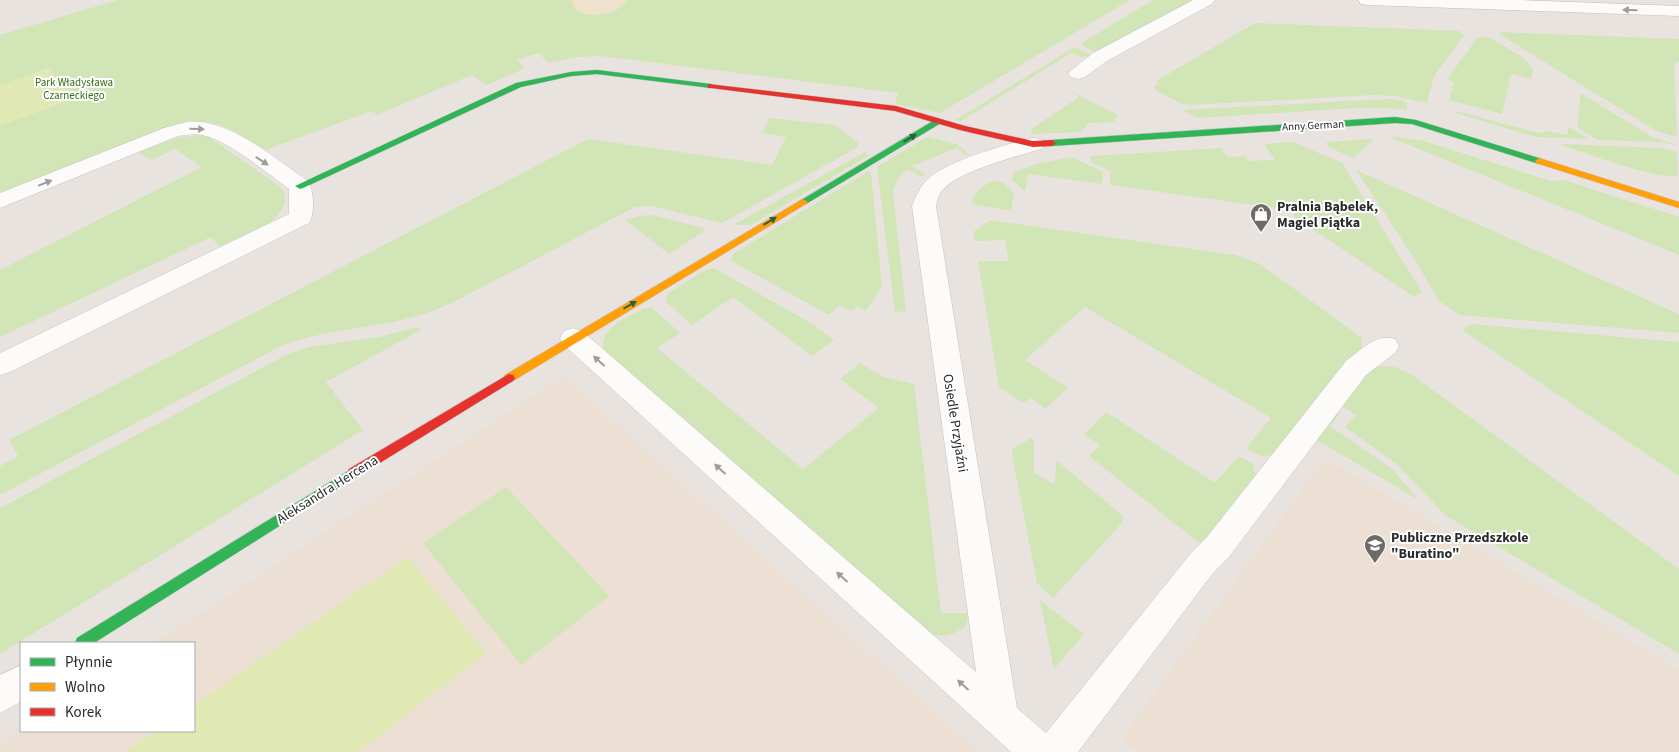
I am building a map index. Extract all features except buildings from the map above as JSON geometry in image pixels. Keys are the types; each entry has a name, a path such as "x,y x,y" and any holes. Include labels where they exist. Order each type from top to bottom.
{"street":[{"path":"1078,73 1100,57 1206,0"},
{"path":"1367,0 1679,12"},
{"name":"Anny German","path":"300,186 519,85 583,72 606,73 896,110 1032,144 1395,120 1432,127 1679,204"},
{"name":"Aleksandra Hercena","path":"84,642 392,448 938,121"},
{"path":"0,202 171,132 192,128 209,130 224,136 300,186 301,218 0,365"},
{"name":"Osiedle Przyjaźni","path":"1000,717 924,206 929,193 936,183 947,176 1032,144"},
{"path":"573,338 1040,752"},
{"path":"1055,752 1202,563 1218,547 1356,368 1386,346"},
{"path":"0,695 20,683"}],"shaded area":[{"path":"564,376 979,752 0,752 0,744 20,731 195,732 195,642 157,642"},
{"name":"Publiczne Przedszkole \"Buratino\"","path":"1325,458 1679,670 1679,752 1137,752 1121,739"}],"green space":[{"name":"Park Władysława Czarneckiego","path":"118,0 1130,0 940,113 895,104 898,93 600,56 578,57 548,63 539,53 517,60 524,67 523,69 487,85 472,75 377,115 372,111 265,150 233,130 213,123 202,122 175,125 0,196 0,35"},
{"path":"1153,0 1199,0 1098,54 1080,44"},
{"path":"1255,23 1460,31 1464,36 1434,76 1427,103 1395,96 1373,95 1191,105 1182,104 1155,90 1154,87 1160,83 1156,81"},
{"path":"1499,32 1679,39 1679,61 1675,63 1674,68 1677,137 1658,132 1502,36"},
{"path":"1478,37 1491,38 1525,59 1533,70 1531,79 1511,74 1502,114 1449,100 1454,82 1447,79"},
{"path":"1075,47 1092,56 1081,57 1071,53 961,121 955,120"},
{"path":"48,68 76,98 0,126 0,85"},
{"path":"1068,90 1116,114 1118,116 1114,119 1115,122 1089,123 1081,132 1032,134 1031,129 1079,97"},
{"path":"1581,93 1652,137 1677,145 1660,142 1597,140 1577,127"},
{"path":"1390,99 1407,103 1406,110 1357,108 1197,118 1182,110"},
{"path":"1453,112 1460,112 1539,133 1549,131 1567,135 1569,127 1588,139 1535,137"},
{"path":"770,118 835,125 858,143 858,147 722,223 651,206 635,207 454,302 439,308 397,321 314,336 281,346 0,495 0,466 18,456 9,440 588,139 772,165 786,137 762,133"},
{"path":"196,135 209,137 282,188 285,199 282,209 275,218 254,233 221,248 211,237 0,337 0,270 202,167 175,149 152,160 138,152 174,139"},
{"path":"1387,136 1424,141 1551,181 1564,180 1679,217 1679,255"},
{"path":"927,137 957,144 971,156 966,155 957,148 912,166 925,174 921,177 908,169 897,182 893,192 906,311 895,312 877,167"},
{"path":"1373,140 1354,158 1330,148 1326,142"},
{"path":"1293,142 1342,163 1422,292 1414,297 1294,217 1294,212 1298,211 1110,185 1110,171 1092,163 1090,158 1092,156 1221,148 1227,157 1245,156 1249,161 1275,160 1264,144"},
{"path":"1564,144 1662,148 1677,152 1678,175 1670,176 1640,170 1563,146"},
{"path":"865,152 868,156 751,225 733,225"},
{"path":"1072,157 1103,172 1102,184 1028,174 1025,191 1012,180 1013,173 1036,164"},
{"path":"1356,170 1679,314 1679,333 1460,315 1439,301 1412,255"},
{"path":"867,172 871,172 882,286 866,311 858,306 851,311 840,305 829,315 731,261 733,254"},
{"path":"994,181 1004,183 1014,193 1011,211 972,204 975,195 980,189"},
{"path":"652,215 706,230 669,254 625,220"},
{"path":"990,220 1235,255 1260,264 1362,338 1362,349 1275,455 1261,456 1246,448 1271,418 1085,307 1025,360 1068,388 1045,409 1031,398 1023,403 999,387 978,261 1009,261 1005,240 975,241 973,232"},
{"path":"714,268 814,325 834,340 812,356 733,297 692,325 666,302 667,294 705,270"},
{"path":"645,308 652,308 680,333 657,348 803,469 879,408 840,379 860,363 883,377 914,384 941,613 968,613 966,626 944,636 933,635 920,630 604,351 603,343 610,329"},
{"path":"1471,324 1679,342 1679,476 1462,330"},
{"path":"418,327 421,330 326,382 363,430 0,654 0,508 286,355 309,347 379,337"},
{"path":"1379,366 1395,367 1412,375 1679,569 1679,654 1445,515 1397,464 1345,427 1356,415 1340,405 1371,369"},
{"path":"1336,411 1340,413 1330,426 1392,469 1419,500 1315,439"},
{"path":"1106,412 1215,483 1239,456 1253,464 1256,477 1203,542 1198,542 1089,456 1100,445 1084,435"},
{"path":"1031,438 1034,441 1034,473 1055,485 1056,460 1123,516 1122,523 1053,598 1037,583 1012,455 1013,449"},
{"path":"506,487 609,596 521,665 423,543"},
{"path":"408,557 486,653 358,752 125,752 155,732 195,732 195,704"},
{"path":"1040,600 1084,634 1054,669"}],"sand":[{"path":"573,0 628,0 616,10 599,15 590,15 576,9 572,3"}],"traffic: fast":[{"path":"300,186 519,85 571,74 597,72 711,86"},
{"path":"1052,143 1395,120 1413,122 1539,161"},
{"path":"803,202 938,121"},
{"path":"84,642 353,473"}],"traffic: slow":[{"path":"1539,161 1679,205"},
{"path":"509,378 803,202"}],"traffic: jam":[{"path":"711,86 896,109 963,128 1033,144 1052,143"},
{"path":"353,473 509,378"}],"place":[{"name":"Pralnia Bąbelek, Magiel Piątka","path":"1261,233"},
{"name":"Publiczne Przedszkole \"Buratino\"","path":"1375,564"}]}
